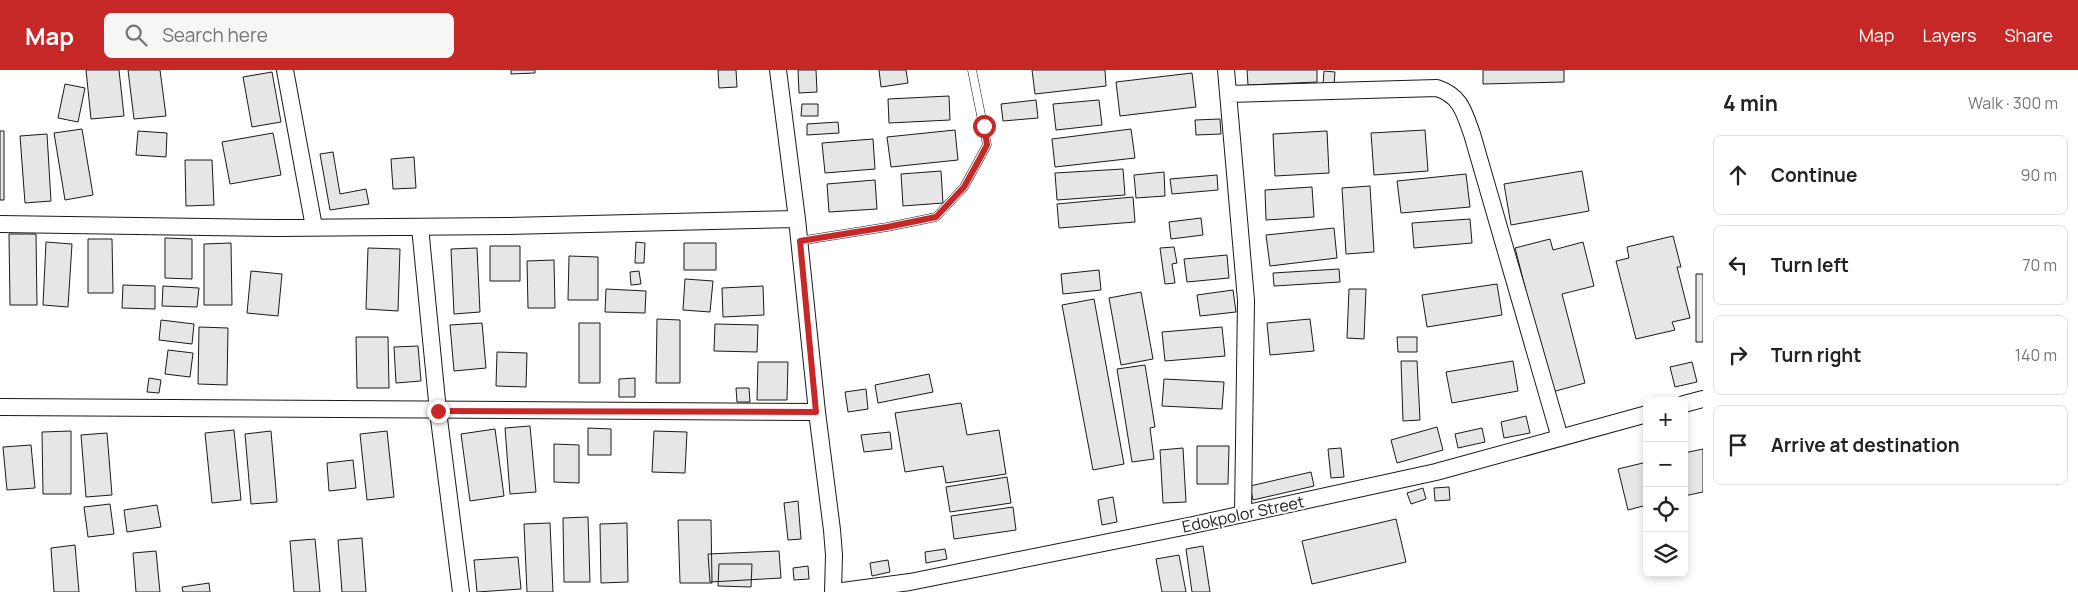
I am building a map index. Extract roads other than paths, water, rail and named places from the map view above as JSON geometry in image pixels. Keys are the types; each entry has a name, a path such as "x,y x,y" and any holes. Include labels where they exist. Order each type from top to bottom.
{"street":[{"path":"285,70 314,227"},
{"path":"778,70 800,241 816,412 834,547 834,592"},
{"path":"1226,70 1246,300 1243,514"},
{"path":"1228,94 1437,88 1447,91 1460,103 1475,144 1560,438"},
{"path":"0,224 314,227 797,219"},
{"path":"420,226 438,411 460,592"},
{"path":"1688,403 1703,398"},
{"path":"0,407 816,412"},
{"name":"Edokpolor Street","path":"834,592 910,582 1243,514 1436,472 1643,415"}],"lane":[{"path":"800,241 936,217 964,187 987,145 972,70"}]}
